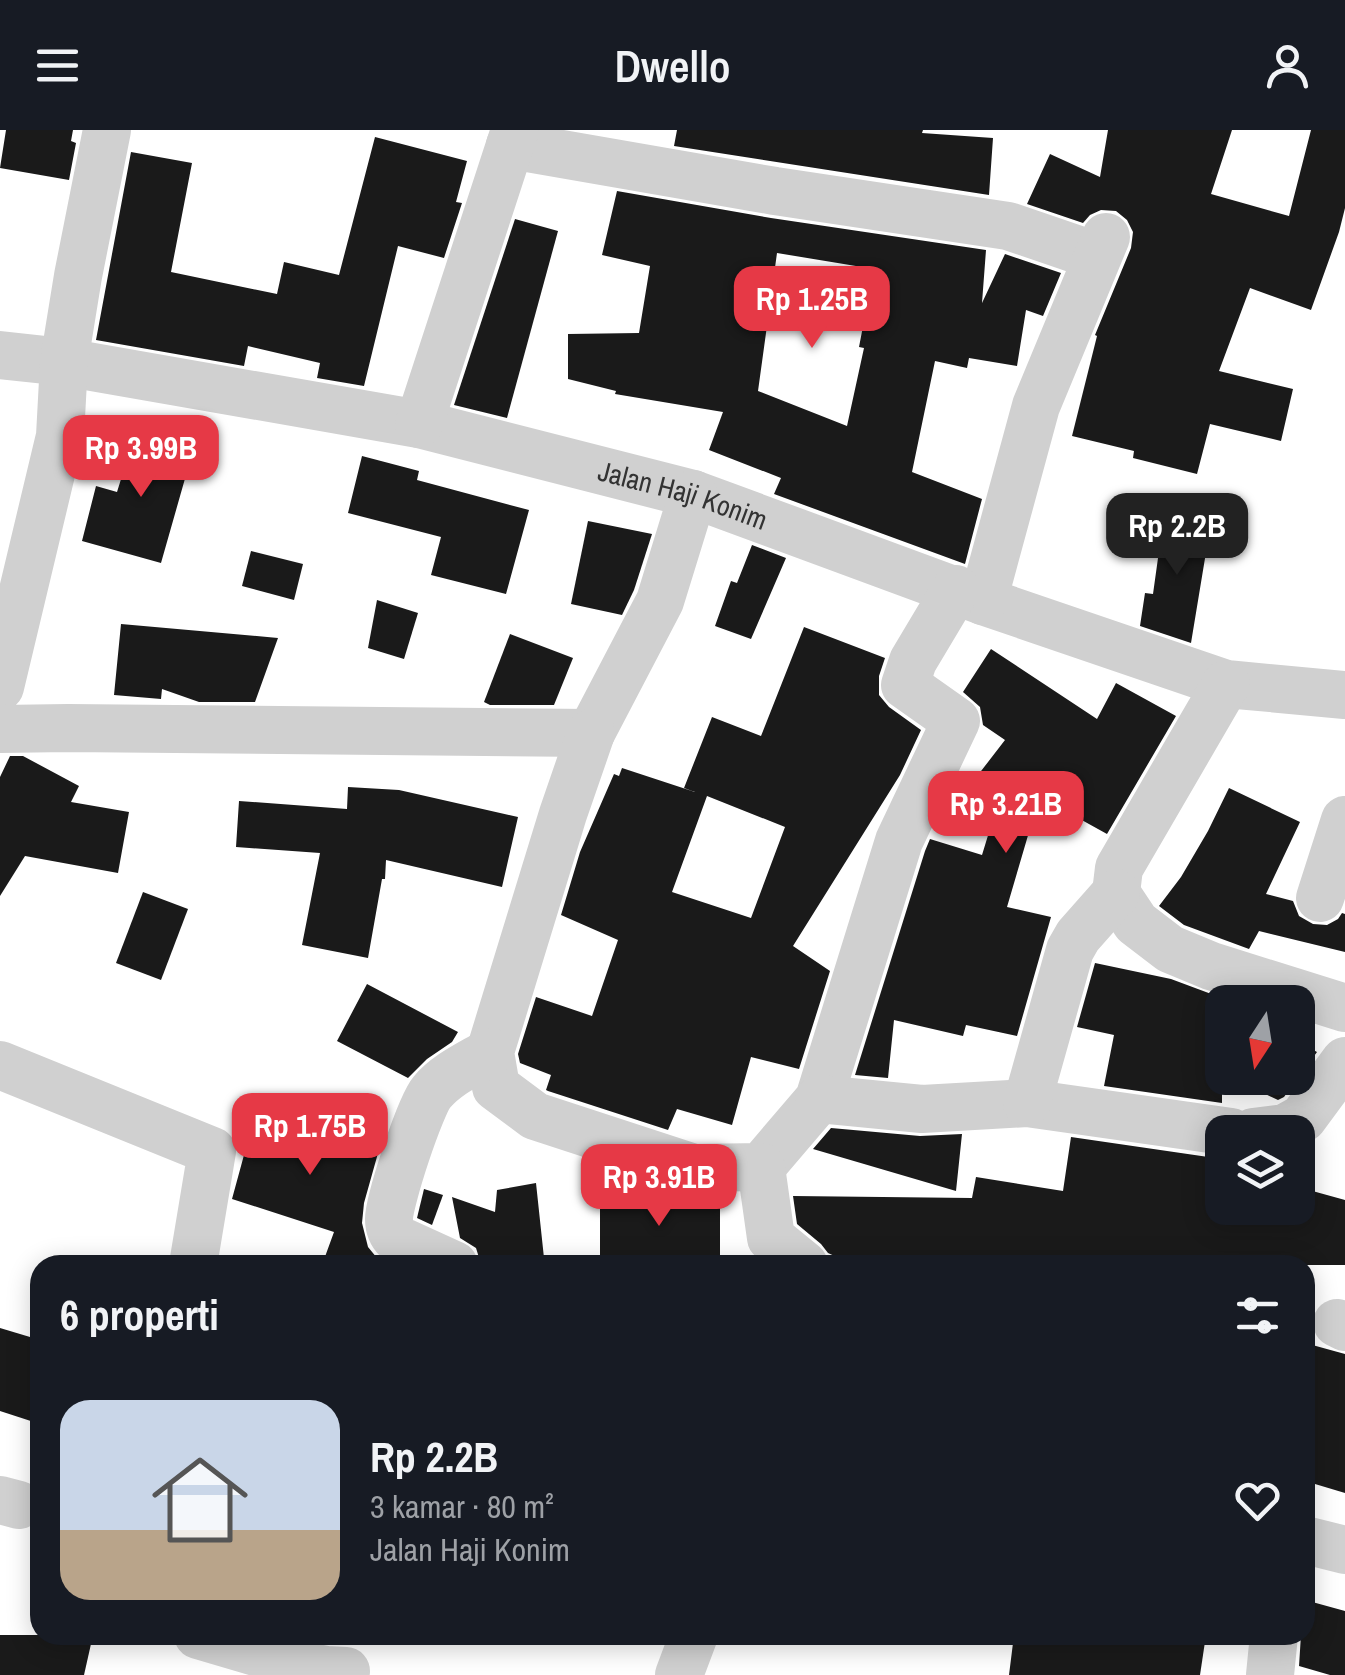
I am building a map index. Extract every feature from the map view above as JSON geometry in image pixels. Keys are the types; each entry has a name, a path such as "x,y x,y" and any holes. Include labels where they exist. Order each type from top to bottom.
{"street":[{"path":"0,686 60,436 64,362 107,130"},
{"path":"420,424 512,138 776,192 1008,226 1101,246 1036,406 969,595 913,661 905,685 956,721 899,841 820,1099 760,1167 694,1168 535,1116 496,1086 490,1052 562,814 591,733 660,600 693,494"},
{"name":"Jalan Haji Konim","path":"0,355 64,362 420,424 693,494 1226,684 1345,695"},
{"path":"1026,1103 1070,950 1116,893 1119,868 1226,684"},
{"path":"0,729 591,733"},
{"path":"1320,898 1345,820"},
{"path":"1116,893 1136,923 1170,949 1211,966 1345,1008"},
{"path":"431,1255 397,1240 390,1233 388,1214 420,1111 448,1077 490,1052"},
{"path":"1305,1115 1345,1061"},
{"path":"0,1065 212,1151 195,1255"},
{"path":"820,1099 922,1109 1026,1103 1205,1128"},
{"path":"760,1167 770,1238 791,1255"},
{"path":"1315,1542 1345,1550"},
{"path":"232,1645 326,1670 350,1660"},
{"path":"679,1675 690,1645"},
{"path":"1270,1675 1273,1645"}],"building":[{"path":"6,130 73,130 71,141 76,143 69,180 0,168"},
{"path":"677,130 923,130 922,133 993,138 989,195 674,146"},
{"path":"1108,130 1232,130 1211,194 1289,216 1311,130 1345,130 1345,208 1311,310 1250,288 1219,371 1293,389 1281,441 1210,424 1197,474 1133,458 1134,451 1072,436 1095,335 1131,248 1133,232 1116,211 1101,210 1083,223 1027,204 1050,154 1100,177"},
{"path":"375,137 467,161 456,202 462,203 444,258 398,246 364,386 317,378 320,363 248,346 244,366 96,340 131,152 192,163 171,272 277,294 284,262 339,275"},
{"path":"617,191 986,250 982,303 1005,254 1061,273 1043,316 1026,310 1017,366 969,358 967,368 935,361 912,472 982,499 965,564 774,494 781,478 709,450 723,412 615,394 616,391 568,379 568,334 639,333 650,266 602,255","holes":["777,253 874,269 859,347 864,348 847,426 758,391"]},
{"path":"515,219 558,231 507,418 454,405"},
{"path":"136,431 194,447 161,563 82,541 96,486 117,492"},
{"path":"362,456 419,471 417,480 529,510 506,594 431,575 441,537 348,513"},
{"path":"1164,515 1211,522 1191,643 1140,626 1145,593 1153,594"},
{"path":"588,521 652,534 622,615 571,604"},
{"path":"752,545 786,558 751,639 715,626 731,581 737,583"},
{"path":"251,551 303,564 294,600 242,586"},
{"path":"377,600 418,613 404,659 368,648"},
{"path":"121,624 278,638 255,702 199,702 162,689 161,699 114,695"},
{"path":"804,627 885,658 879,676 879,695 921,730 900,775 793,946 830,971 799,1069 751,1057 732,1125 677,1109 668,1130 546,1090 551,1075 520,1063 518,1054 536,997 592,1016 618,940 561,915 580,852 614,774 619,776 622,768 695,792 684,788 712,717 761,736","holes":["707,796 785,827 751,918 672,892"]},
{"path":"510,634 573,658 554,705 484,702"},
{"path":"991,649 1097,719 1116,683 1176,716 1107,834 1051,803 1029,832 1007,907 1051,917 1017,1036 966,1025 963,1036 894,1020 888,1078 855,1075 930,839 982,855 1001,793 978,775 1005,740 983,725 980,707 963,692"},
{"path":"10,756 23,756 79,786 71,802 129,812 118,873 25,856 0,896 0,777"},
{"path":"348,787 399,790 518,817 502,887 386,860 368,958 302,945 320,853 236,847 239,801 347,809"},
{"path":"1229,788 1300,822 1266,894 1293,901 1299,916 1313,924 1327,925 1345,914 1345,952 1259,931 1249,949 1184,925 1159,906 1181,877"},
{"path":"143,892 188,909 161,980 116,963"},
{"path":"1095,963 1171,979 1205,992 1205,1095 1222,1095 1222,1103 1104,1086 1114,1035 1077,1027"},
{"path":"367,984 458,1032 452,1042 408,1078 337,1041"},
{"path":"259,1100 320,1117 317,1127 380,1146 362,1223 368,1247 375,1255 326,1255 334,1232 232,1199"},
{"path":"831,1128 920,1136 962,1134 956,1191 813,1149"},
{"path":"1071,1137 1205,1157 1205,1225 1315,1225 1315,1192 1345,1200 1345,1265 1315,1265 1315,1255 832,1255 797,1224 793,1196 972,1198 976,1177 1063,1191"},
{"path":"536,1183 544,1255 478,1255 476,1248 460,1238 452,1197 495,1212 497,1190"},
{"path":"424,1189 443,1195 432,1225 417,1218"},
{"path":"600,1192 720,1196 720,1255 600,1255"},
{"path":"0,1328 30,1337 30,1421 0,1411"},
{"path":"1315,1346 1345,1354 1345,1493 1315,1484"},
{"path":"1315,1603 1345,1611 1345,1675 1299,1666 1300,1645 1315,1645"},
{"path":"0,1635 30,1635 30,1645 91,1645 84,1675 0,1675"},
{"path":"1013,1645 1204,1645 1200,1675 1009,1675"}]}
